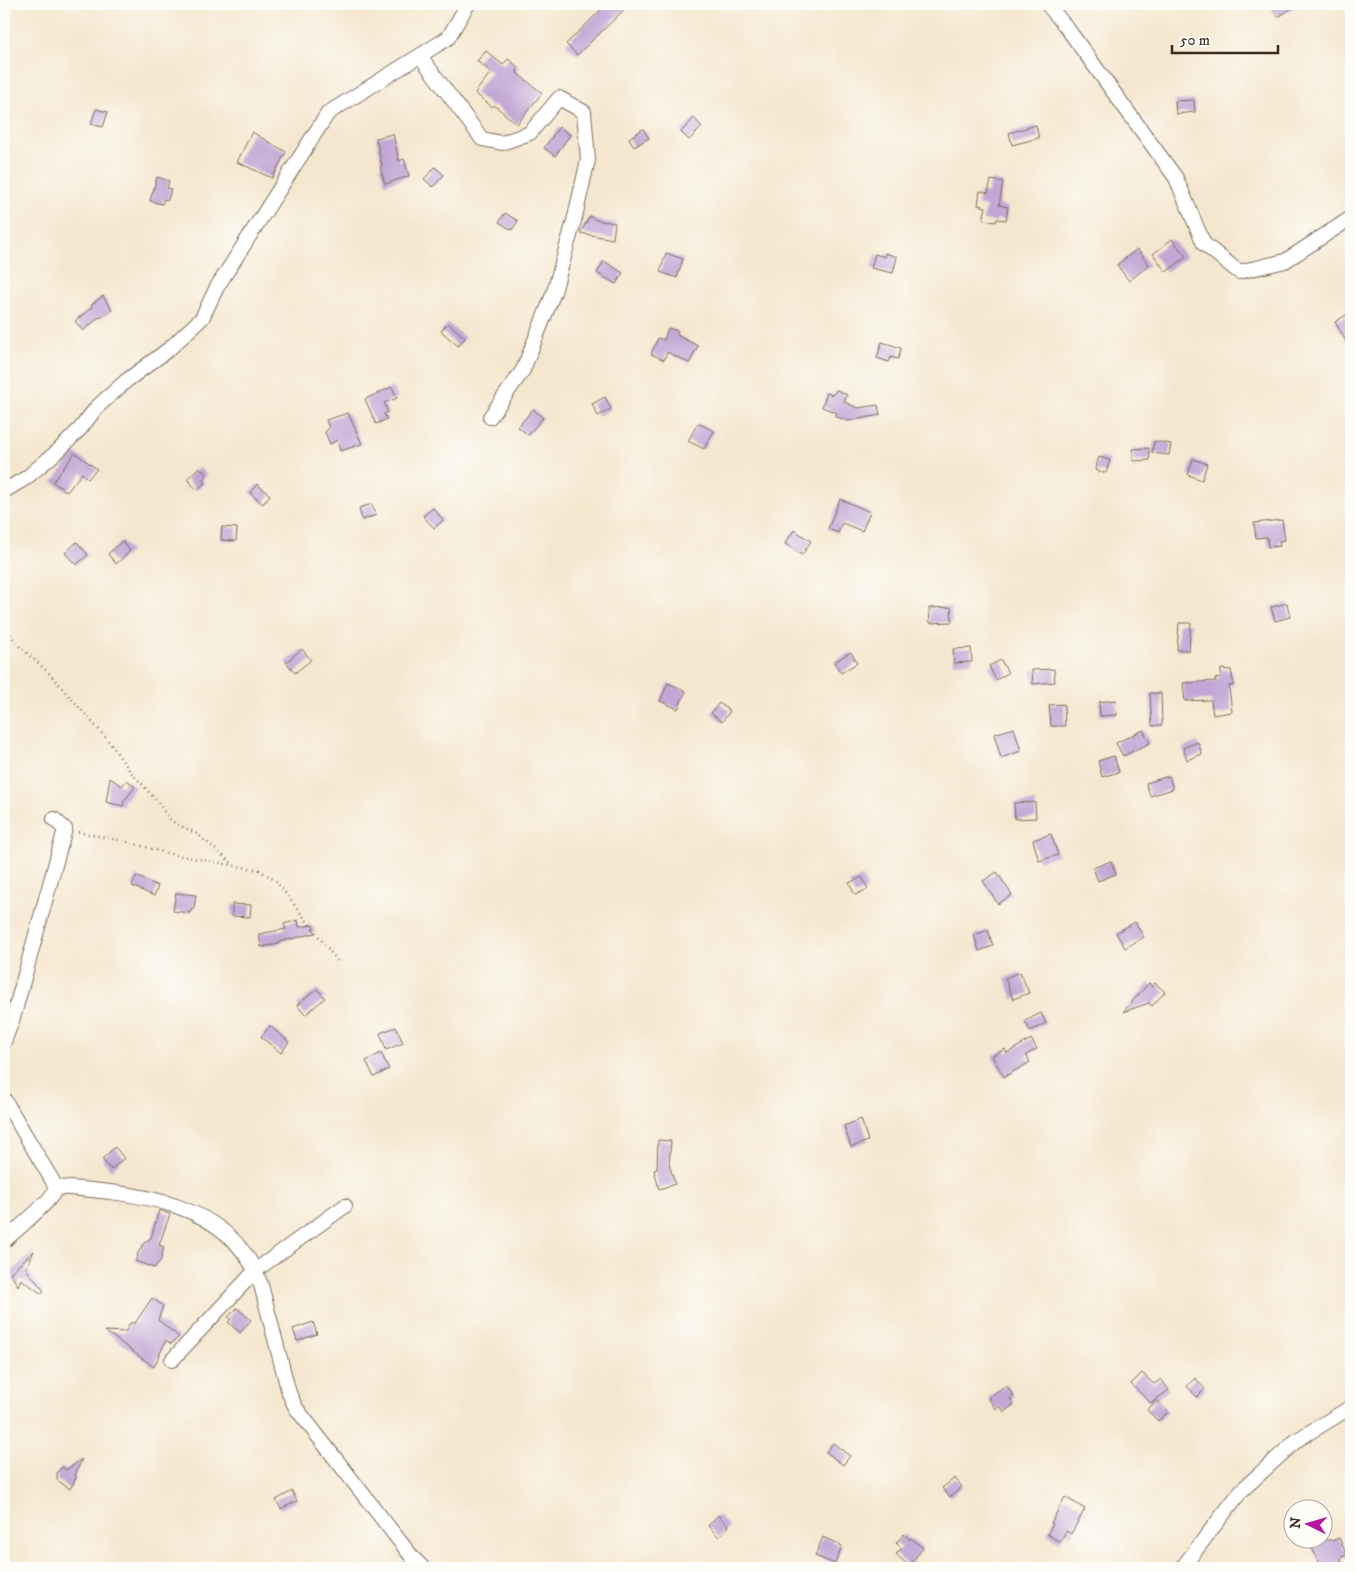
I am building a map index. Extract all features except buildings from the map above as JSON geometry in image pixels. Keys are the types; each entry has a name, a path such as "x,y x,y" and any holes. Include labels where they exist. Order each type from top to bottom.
{"street":[{"path":"4,491 26,478 59,450 80,429 97,407 126,381 169,349 202,318 217,287 328,113 448,38 468,4"},
{"path":"1047,4 1067,28 1176,178 1204,244 1239,272 1285,261 1351,218"},
{"path":"420,56 482,139 502,143 530,133 559,98 584,112 588,160 574,221 554,292 523,370 490,417"},
{"path":"4,1042 65,829 54,819"},
{"path":"4,1008 18,996"},
{"path":"4,1099 55,1187 54,1192 46,1202 4,1241"},
{"path":"55,1187 145,1196 186,1210 218,1225 238,1244 256,1270 289,1393 296,1408 412,1557 423,1568"},
{"path":"172,1360 256,1270 344,1206"},
{"path":"1182,1568 1241,1491 1297,1440 1351,1407"}],"path":[{"path":"4,626 20,647 47,672 107,740 171,821 197,834 234,865"},
{"path":"65,829 124,841 170,854 259,870 276,881 339,963"}]}
